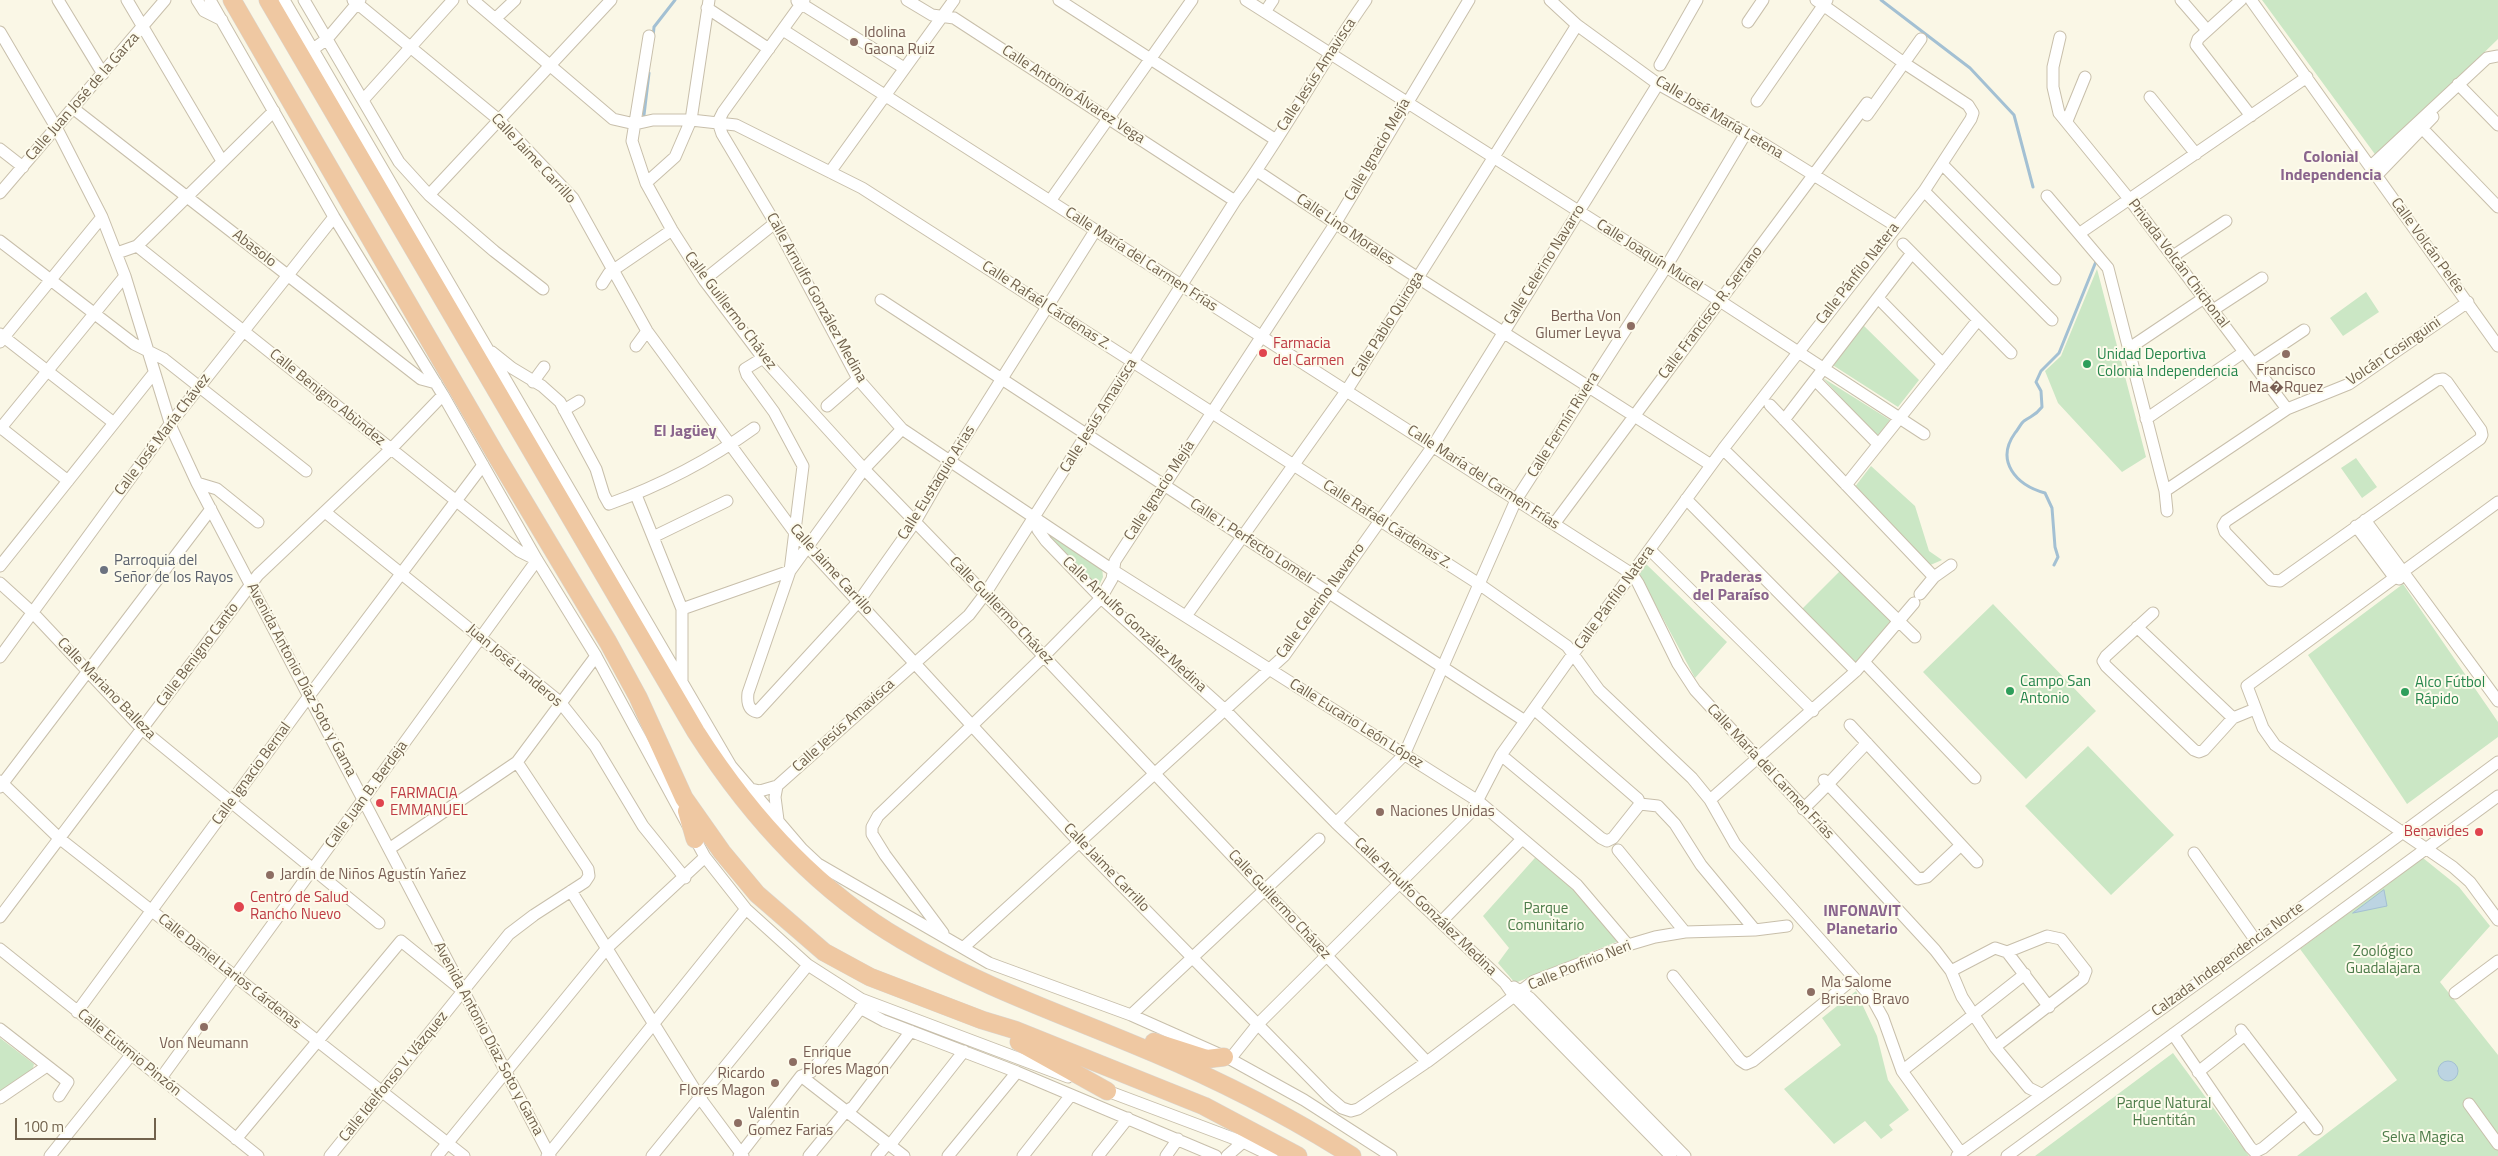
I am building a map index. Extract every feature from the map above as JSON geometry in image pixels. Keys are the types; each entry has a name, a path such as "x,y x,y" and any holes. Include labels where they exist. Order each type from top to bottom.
{"highway":[{"path":"232,0 496,454 608,642 638,698 681,792 695,839"},
{"path":"268,0 696,732 721,772 749,808 786,850 868,918 900,940 938,960 1163,1056 1257,1099 1352,1156"},
{"path":"658,770 681,792 722,852 757,894 824,952 870,977 982,1020 1015,1030 1204,1106 1298,1156"},
{"path":"982,1020 1107,1091"},
{"path":"1080,1022 1125,1032 1207,1059 1227,1058"}],"street":[{"path":"58,0 103,74"},
{"path":"127,0 222,161"},
{"name":"Calle Juan José de la Garza","path":"0,193 57,129 165,0"},
{"path":"196,0 204,11 222,20"},
{"path":"210,0 334,217 444,395 537,560 596,656 704,858 746,909 808,965 863,1005 912,1031 1128,1118 1216,1156"},
{"path":"284,0 484,346 731,766 818,864 990,963 1131,1016 1227,1058 1304,1100 1391,1156"},
{"path":"304,0 400,162 429,195 494,251 543,289"},
{"path":"363,100 453,0"},
{"path":"473,0 613,119 635,124"},
{"path":"496,18 515,0"},
{"path":"429,195 498,120 552,66 611,0"},
{"name":"Calle Antonio Álvarez Vega","path":"908,0 932,15 954,18 1235,201"},
{"path":"830,172 954,0"},
{"path":"1059,0 1276,140"},
{"path":"1050,201 1192,0"},
{"name":"Calle Joaquín Mucel","path":"1246,0 1720,301 1924,434"},
{"path":"1264,12 1274,0"},
{"name":"Calle Jesús Amavisca","path":"778,786 969,615 985,594 1235,201 1257,171 1329,53 1366,0"},
{"name":"Calle Ignacio Mejía","path":"946,937 885,855 872,834 872,827 878,816 1044,656 1101,598 1114,571 1115,561 1335,224 1406,102 1469,0"},
{"name":"Calle José María Letena","path":"1550,0 1577,24 1658,84 1746,133 1896,226"},
{"path":"1660,65 1697,0"},
{"path":"1748,22 1763,0"},
{"path":"2181,0 2207,30"},
{"path":"2241,0 2207,30 2198,39 2196,45 2251,116"},
{"name":"Calle Volcán Pelée","path":"2251,0 2498,346"},
{"path":"312,50 327,40 357,1"},
{"name":"Calle Jaime Carrillo","path":"357,1 498,120 573,198 647,331 807,548 859,601 1079,842 1328,1096 1342,1108 1351,1111"},
{"path":"718,122 723,112 783,30 800,1 904,68"},
{"path":"1757,101 1822,2 1904,63"},
{"path":"646,183 675,157 691,120 708,4 770,49"},
{"name":"Calle Pablo Quiroga","path":"1186,616 1347,390 1577,24"},
{"name":"Calle María del Carmen Frías","path":"783,30 1632,574 1678,664 1695,690 1935,950 1951,971 1962,997 1995,1047 2029,1088 2042,1094"},
{"name":"Avenida Antonio Díaz Soto y Gama","path":"0,32 57,129 102,218 125,276 170,424 197,483 548,1155"},
{"name":"Calle Guillermo Chávez","path":"649,36 632,141 646,183 672,230 704,280 763,358 864,469 1044,656 1427,1062"},
{"name":"Privada Volcán Chichonal","path":"2060,37 2053,67 2053,86 2059,113 2130,200 2287,409"},
{"path":"1867,115 1921,39"},
{"path":"2374,170 2460,86 2496,56"},
{"name":"Calle Pánfilo Natera","path":"1227,1058 1326,954 1472,812 1501,755 1573,654 1723,449 1797,351 1924,191 1942,165 1973,113 1968,104 1904,63"},
{"path":"2080,234 2307,77"},
{"path":"2067,121 2085,78"},
{"name":"Calle Celerino Navarro","path":"964,947 1154,772 1284,656 1433,446 1658,84"},
{"path":"2460,86 2498,125"},
{"path":"2150,97 2196,154"},
{"name":"Calle Francisco R. Serrano","path":"1554,524 1867,103"},
{"name":"Abasolo","path":"74,108 425,382 436,384"},
{"path":"117,253 137,246 274,111"},
{"name":"Calle Rafaél Cárdenas Z.","path":"635,124 653,120 691,120 736,125 862,188 1380,520 1562,640 1603,694 1692,778 1710,800 1735,844 1853,979 1872,998 1883,1018 1902,1071 1959,1155"},
{"name":"Calle Arnulfo González Medina","path":"718,122 722,134 775,223 858,379 902,429 1033,518 1038,530 1046,540 1101,598 1224,709 1336,823 1505,984 1517,993 1685,1156"},
{"path":"2419,125 2498,207"},
{"name":"Calle Fermín Rivera","path":"1336,823 1404,755 1516,500 1666,267 1746,133"},
{"path":"0,149 23,167"},
{"path":"1942,165 2055,279"},
{"name":"Calle Lino Morales","path":"1257,171 1418,278 1711,465"},
{"path":"1924,191 2052,320"},
{"path":"2047,196 2108,268 2165,491 2167,511"},
{"name":"Calle José María Chávez","path":"0,657 170,424 334,217"},
{"path":"102,218 1,337 114,423"},
{"path":"2173,256 2226,221"},
{"path":"704,280 775,223"},
{"path":"602,284 614,270 672,230"},
{"name":"Calle Eustaquio Arias","path":"790,571 748,693 747,701 752,711 757,712 762,709 859,601 915,522 950,461 1095,231"},
{"path":"422,236 429,275"},
{"path":"0,241 134,344 164,359 306,471"},
{"path":"1903,244 2011,353"},
{"name":"Calle Benigno Abùndez","path":"137,246 455,500 520,551 537,560"},
{"path":"1784,420 1912,253"},
{"path":"68,481 0,428 125,276"},
{"path":"2213,310 2262,278"},
{"path":"1878,298 1943,364"},
{"path":"2128,349 2204,298"},
{"name":"Calle J. Perfecto Lomelí","path":"881,300 1442,668 1526,721"},
{"name":"Volcán Cosinguini","path":"2165,491 2287,409 2349,384 2468,302"},
{"path":"1846,485 1978,320"},
{"path":"2253,364 2304,330"},
{"path":"636,346 647,331"},
{"path":"484,346 533,382 542,386 560,402 596,469 604,495 610,504 636,495 731,445 754,428"},
{"path":"2146,418 2244,352"},
{"path":"763,358 746,370 774,412 803,466 790,571"},
{"path":"533,382 544,367"},
{"path":"0,566 154,373"},
{"path":"827,406 858,379"},
{"path":"2443,379 2476,422 2482,435 2480,439 2361,523 2275,582 2225,532 2223,526 2234,515 2438,380 2443,379"},
{"path":"1815,380 1878,444"},
{"name":"Calle Benigno Canto","path":"0,917 143,730 258,575 391,449 444,395"},
{"path":"564,410 579,401"},
{"path":"1770,405 1934,577"},
{"path":"682,610 790,571 864,469 902,429"},
{"path":"1723,449 1915,637"},
{"name":"Calle Ignacio Bernal","path":"77,1012 309,696 483,465"},
{"path":"197,483 217,489 258,522"},
{"path":"636,495 682,610 682,681"},
{"path":"1686,499 1856,671"},
{"path":"653,537 727,501"},
{"path":"2498,502 2247,686 2255,709 2274,745 2453,867 2470,882 2498,920"},
{"path":"1,784 210,509"},
{"name":"Juan José Landeros","path":"325,512 560,702 595,746 643,826 685,878"},
{"name":"Calle Eucario León López","path":"1033,518 1478,801 1578,885 1628,945"},
{"path":"2361,523 2398,574 2410,582 2498,701"},
{"path":"1650,550 1813,712"},
{"name":"Calle Juan B. Berdeja","path":"161,1078 537,560"},
{"path":"1710,800 1756,758 1813,712 1856,671 1934,577 1950,565"},
{"name":"Calle Mariano Balleza","path":"0,583 33,613 143,730 379,923"},
{"path":"2153,613 2106,656 2103,661 2194,750 2199,752 2204,750 2233,718 2255,709"},
{"path":"2137,628 2233,718"},
{"path":"389,849 518,762 560,702 596,656"},
{"path":"1864,662 1975,778"},
{"path":"1534,709 1638,799 1640,804"},
{"path":"1850,725 1977,862"},
{"path":"1801,806 1867,743"},
{"path":"1501,755 1607,841 1613,838 1640,804"},
{"name":"Calle Idelfonso V. Vázquez","path":"330,1156 509,934 585,882 589,876 588,869 518,762"},
{"name":"Calzada Independencia Norte","path":"1959,1155 2403,834 2498,762"},
{"path":"1829,780 1918,879 1927,877 1961,845"},
{"name":"Calle Daniel Larios Cárdenas","path":"1,784 60,838 464,1156"},
{"path":"751,789 760,791 778,786 776,797 778,820"},
{"name":"Calzada Independencia Norte","path":"2007,1156 2498,796"},
{"path":"1640,804 1658,806 1675,824 1701,865 1755,930"},
{"path":"1131,1016 1192,956 1319,839"},
{"path":"1441,922 1522,839"},
{"path":"1618,850 1685,932"},
{"path":"2194,853 2256,941"},
{"path":"437,1156 607,948 685,878 704,858"},
{"path":"571,891 700,1098 741,1155 801,1076 811,1072 863,1005"},
{"path":"548,1155 746,909"},
{"name":"Calle Porfirio Neri","path":"1351,1111 1427,1062 1534,981 1628,945 1685,932 1755,930 1787,926"},
{"path":"1995,1047 2049,1007 2086,975 2086,970 2061,939 2047,936 2008,952"},
{"path":"236,1139 402,941 463,991"},
{"path":"1951,971 1995,948 2008,952 2049,1007"},
{"name":"Calle Eutimio Pinzón","path":"0,950 258,1156"},
{"path":"2455,992 2498,961"},
{"path":"652,1156 808,965"},
{"path":"1902,1071 2025,974"},
{"path":"1673,976 1740,1060 1746,1064 1754,1061 1853,979"},
{"name":"Calle Arnulfo González Medina","path":"1517,993 1671,1156"},
{"path":"863,1005 1107,1091 1243,1142 1272,1156"},
{"path":"0,1029 68,1082 60,1096"},
{"path":"809,1156 846,1111 853,1107 912,1031"},
{"path":"2198,1072 2243,1032 2317,1129"},
{"path":"2173,1034 2255,1152 2263,1148 2305,1113"},
{"path":"877,1156 889,1144 964,1051"},
{"path":"50,1156 131,1055"},
{"path":"0,1098 47,1066"},
{"path":"948,1156 1016,1072"},
{"path":"801,1076 904,1156"},
{"path":"2029,1088 2030,1102"},
{"path":"1023,1156 1071,1095"},
{"path":"2469,1104 2498,1144"},
{"path":"1098,1156 1128,1118"},
{"path":"1166,1156 1178,1140"},
{"path":"1227,1156 1243,1142"}],"green space":[{"path":"2262,0 2498,0 2498,39 2377,157"},
{"name":"Unidad Deportiva Colonia Independencia","path":"2097,269 2146,457 2122,472 2058,403 2045,371 2061,356"},
{"path":"2366,292 2379,312 2343,336 2330,318"},
{"path":"1862,324 1919,380 1898,407 1831,364"},
{"path":"1823,378 1890,420 1877,437"},
{"path":"2356,458 2377,487 2362,498 2341,468"},
{"path":"1871,466 1915,506 1929,551 1942,560 1928,566 1854,488"},
{"path":"1051,533 1102,567 1103,577 1098,588 1051,540"},
{"path":"1646,564 1727,642 1695,678 1638,572"},
{"path":"1843,568 1896,621 1857,669 1799,612"},
{"name":"Alco Fútbol Rápido","path":"2403,584 2498,722 2498,737 2407,804 2308,655"},
{"name":"Campo San Antonio","path":"1993,604 2096,711 2026,779 1923,672"},
{"name":"Campo San Antonio","path":"2088,746 2174,835 2111,895 2025,806"},
{"name":"Parque Comunitario","path":"1542,850 1626,938 1515,983 1498,963 1509,948 1483,916"},
{"name":"Zoológico Guadalajara","path":"2423,858 2459,887 2490,926 2440,982 2498,1055 2498,1156 2297,1156 2397,1080 2300,949"},
{"path":"1856,991 1877,1036 1888,1080 1909,1110 1889,1125 1893,1130 1881,1139 1865,1121 1834,1144 1784,1089 1841,1045 1822,1018"},
{"path":"0,1038 34,1064 32,1072 0,1093"},
{"name":"Parque Natural Huentitán","path":"2173,1053 2249,1156 2035,1156"}],"water":[{"path":"2384,890 2387,906 2353,913"},
{"path":"2448,1061 2455,1064 2458,1071 2455,1078 2448,1081 2441,1078 2438,1071 2441,1064"}],"waterway":[{"path":"653,37 654,27 675,0"},
{"path":"1881,0 1970,68 2014,115 2033,187"},
{"path":"644,115 649,73"},
{"path":"2054,565 2058,557 2055,547 2052,508 2045,493 2025,484 2017,478 2008,462 2007,453 2009,443 2022,423 2036,414 2042,407 2041,391 2036,382 2041,371 2059,353 2097,259"}],"place":[{"name":"Idolina Gaona Ruiz","path":"854,42"},
{"name":"Bertha Von Glumer Leyva","path":"1631,326"},
{"name":"Farmacia del Carmen","path":"1263,353"},
{"name":"Francisco Ma�Rquez","path":"2286,354"},
{"name":"Unidad Deportiva Colonia Independencia","path":"2087,364"},
{"name":"Parroquia del Señor de los Rayos","path":"104,570"},
{"name":"Campo San Antonio","path":"2010,691"},
{"name":"Alco Fútbol Rápido","path":"2405,692"},
{"name":"FARMACIA EMMANUEL","path":"380,803"},
{"name":"Naciones Unidas","path":"1380,812"},
{"name":"Benavides","path":"2479,832"},
{"name":"Jardín de Niños Agustín Yañez","path":"270,875"},
{"name":"Centro de Salud Rancho Nuevo","path":"239,907"},
{"name":"Ma Salome Briseno Bravo","path":"1811,992"},
{"name":"Von Neumann","path":"204,1027"},
{"name":"Enrique Flores Magon","path":"793,1062"},
{"name":"Ricardo Flores Magon","path":"775,1083"},
{"name":"Valentin Gomez Farias","path":"738,1123"}],"district":[{"name":"Colonial Independencia","path":"2331,167"},
{"name":"El Jagüey","path":"685,432"},
{"name":"Praderas del Paraíso","path":"1731,587"},
{"name":"INFONAVIT Planetario","path":"1862,921"}],"park label":[{"name":"Selva Magica","path":"2423,1138"}]}
